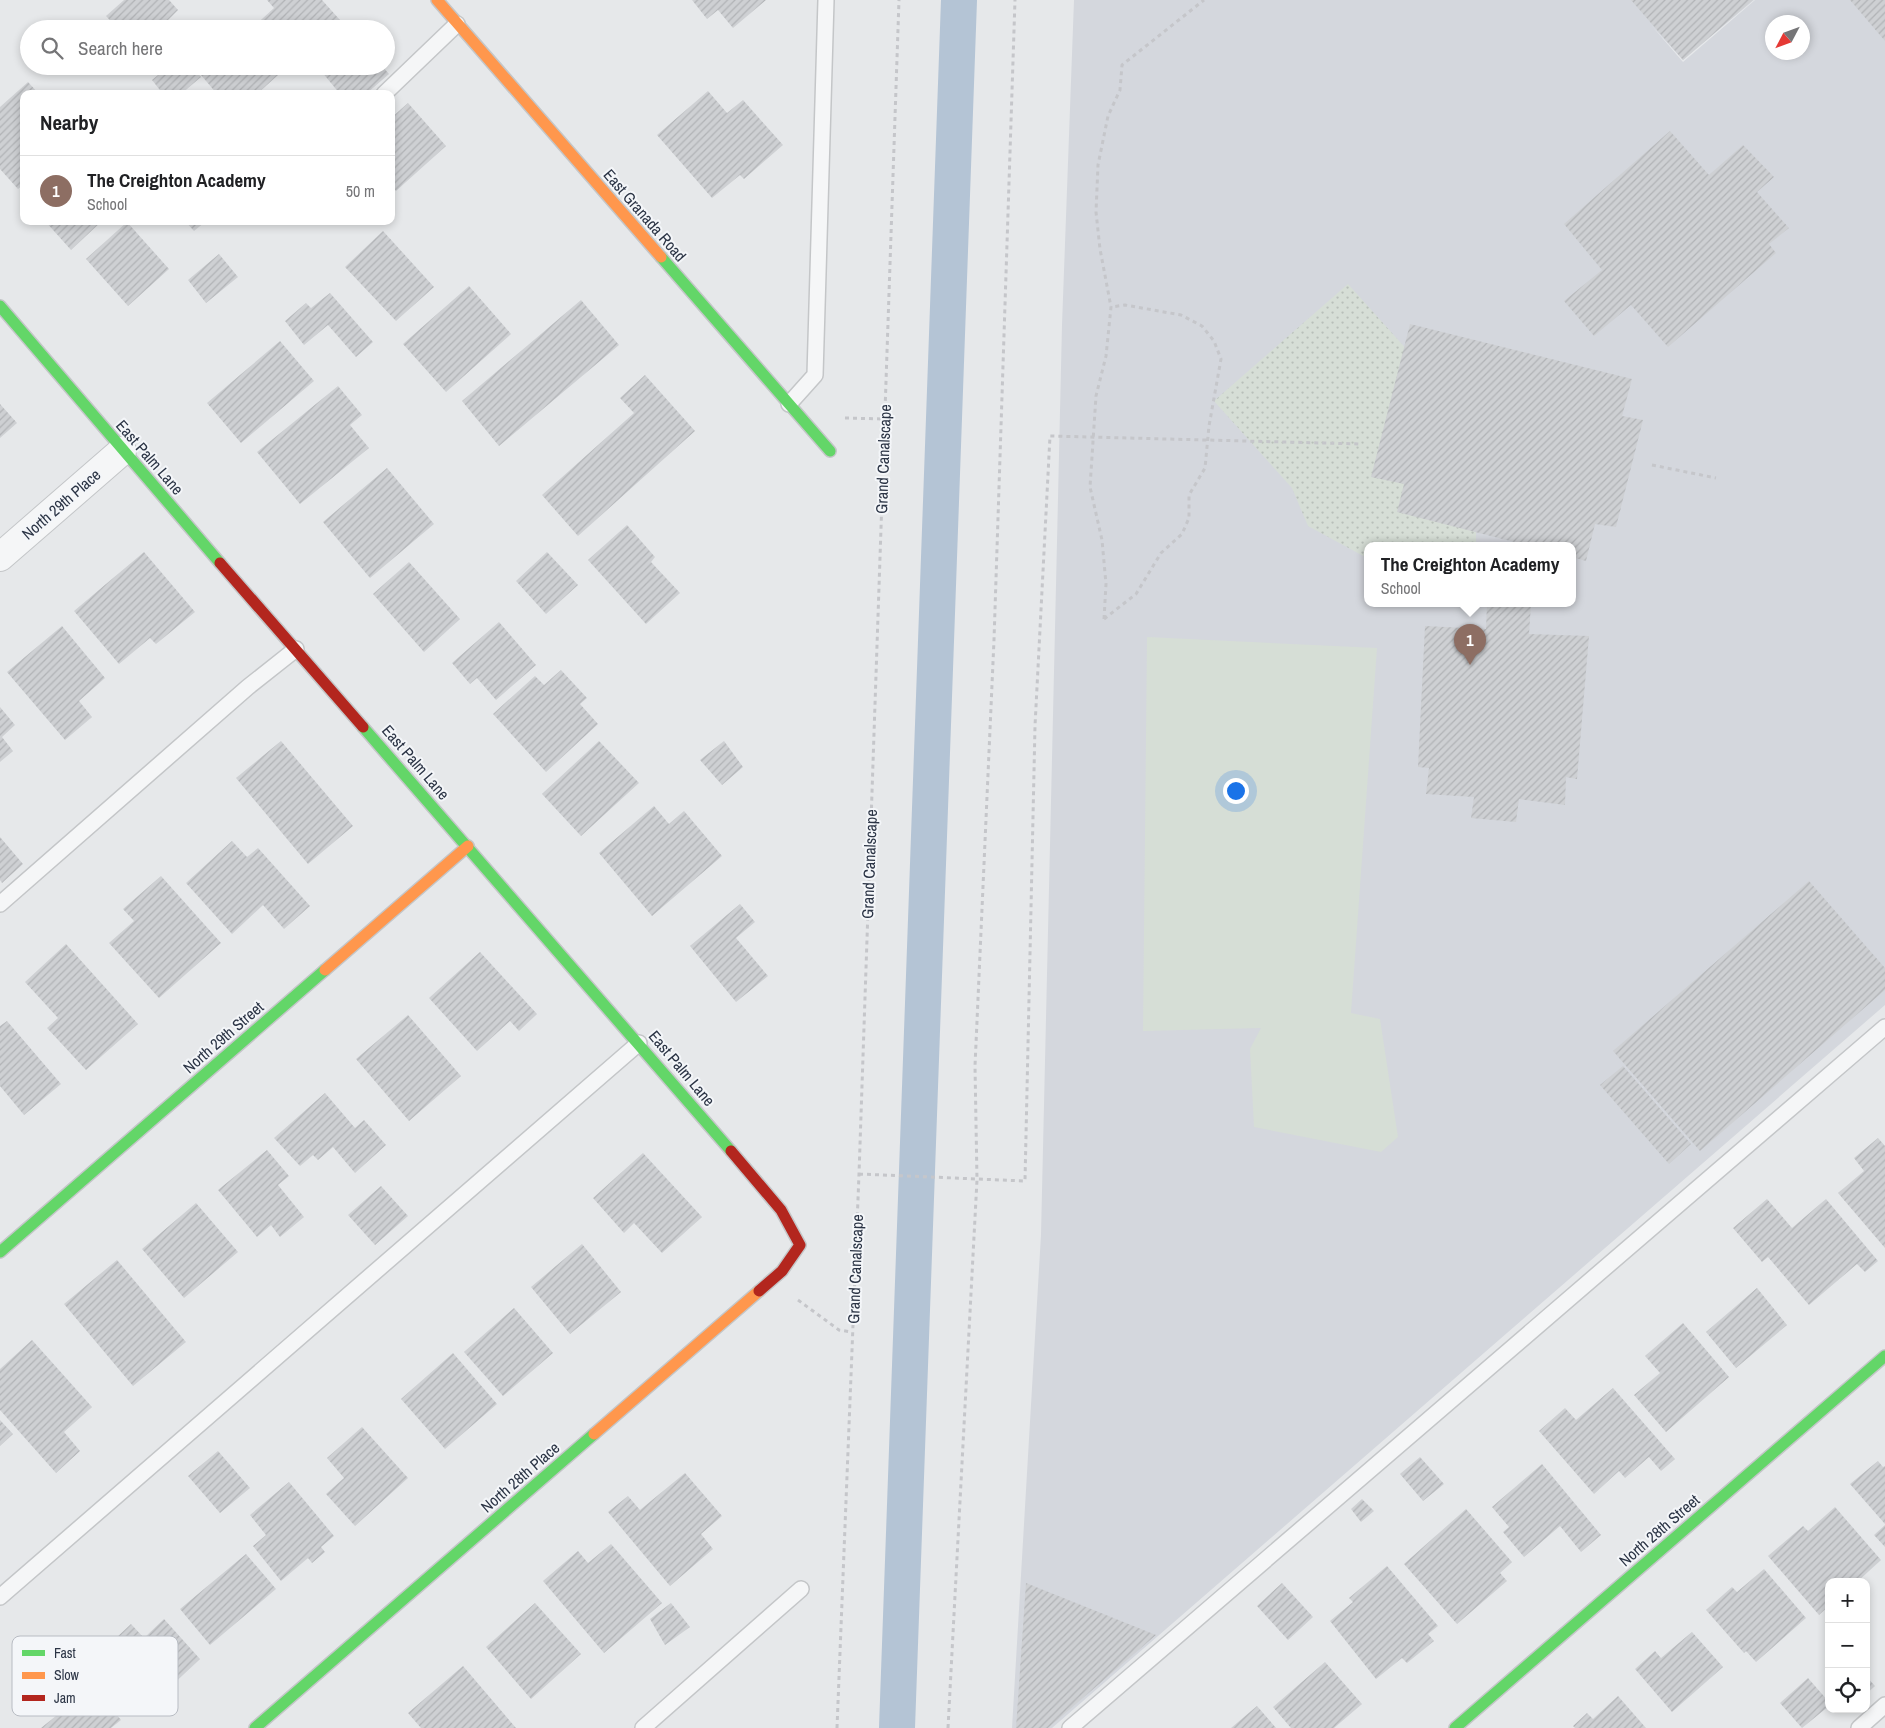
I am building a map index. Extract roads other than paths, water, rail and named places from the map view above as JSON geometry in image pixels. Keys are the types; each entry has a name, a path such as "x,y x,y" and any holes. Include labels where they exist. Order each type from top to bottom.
{"street":[{"name":"East Granada Road","path":"436,0 830,451"},
{"name":"East Palm Lane","path":"0,306 122,451 639,1043 781,1210 800,1245"},
{"name":"North 29th Place","path":"0,557 122,451"},
{"name":"North 29th Street","path":"0,1252 468,846"},
{"name":"North 28th Place","path":"255,1728 782,1271 800,1245"},
{"name":"North 28th Street","path":"1455,1728 1885,1356"}],"lane":[{"path":"789,404 815,375 826,0"},
{"path":"388,90 457,24"},
{"path":"0,904 248,687 296,649"},
{"path":"1070,1728 1885,1027"},
{"path":"0,1597 639,1043"},
{"path":"643,1728 801,1589"},
{"path":"1859,1728 1885,1705"}],"waterway":[{"path":"897,1728 959,0"}],"place":[{"name":"The Creighton Academy","path":"1470,665"}]}
